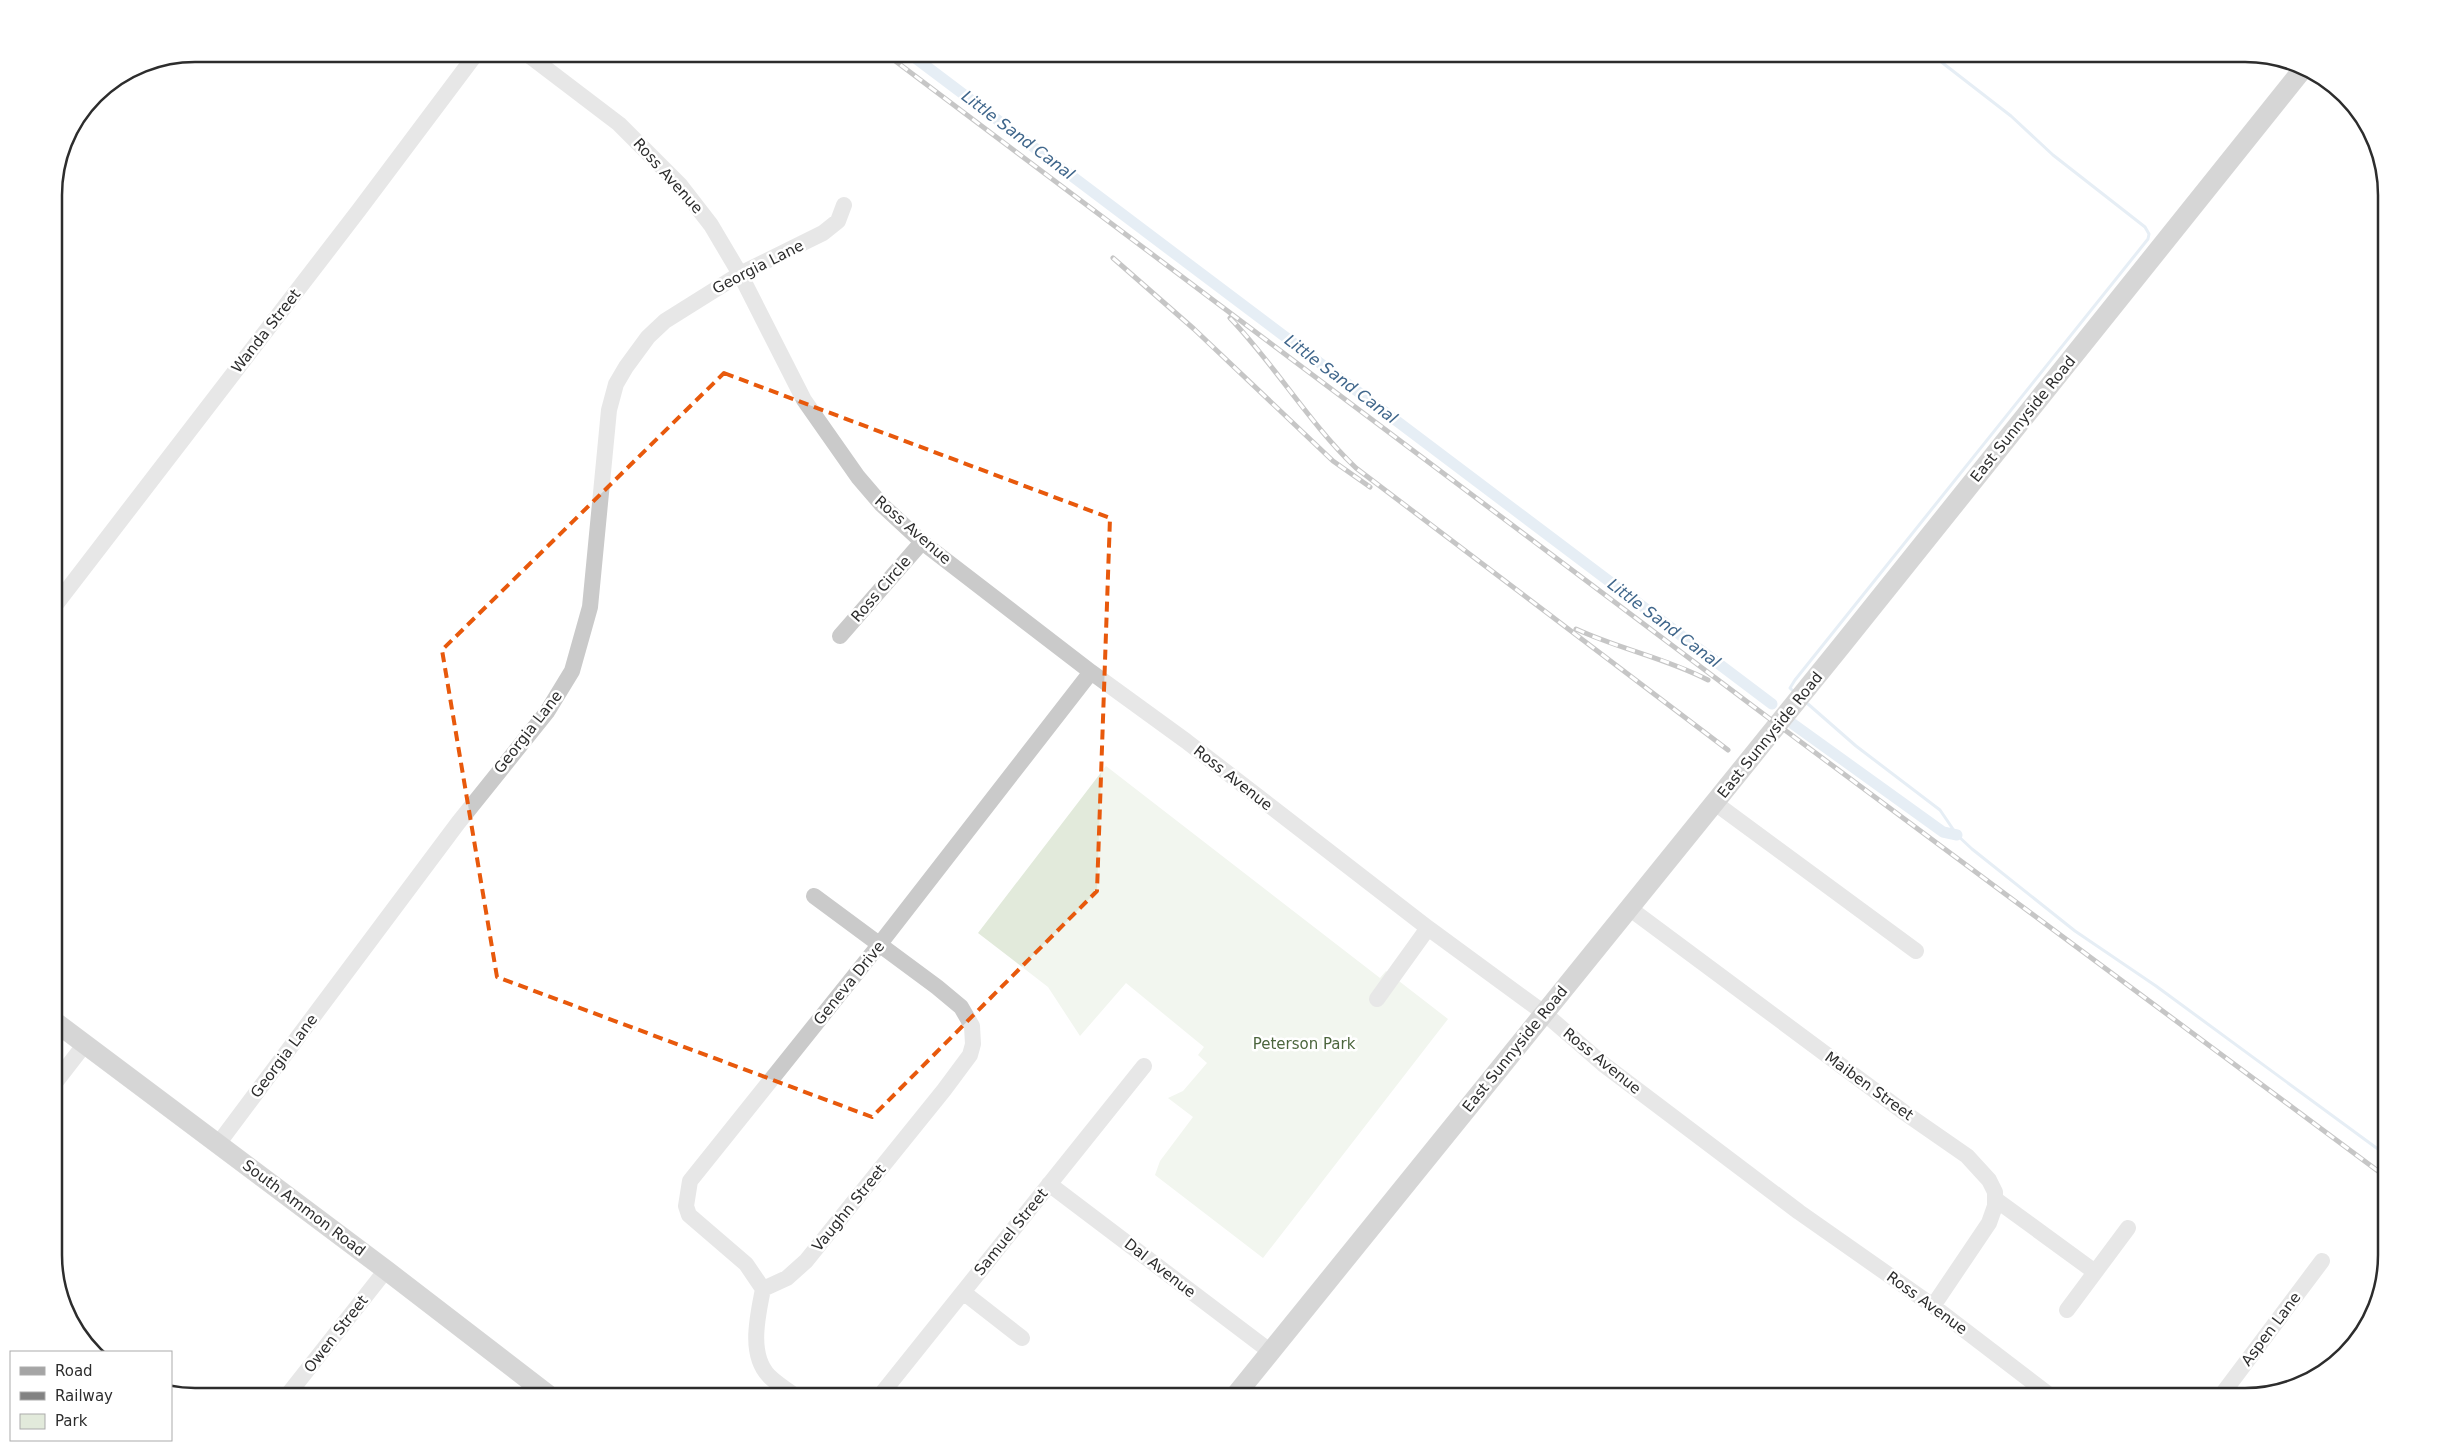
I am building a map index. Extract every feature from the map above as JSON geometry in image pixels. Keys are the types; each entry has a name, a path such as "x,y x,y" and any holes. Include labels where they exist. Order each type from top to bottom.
{"main road":[{"name":"East Sunnyside Road","path":"1241,1388 2299,75"},
{"name":"South Ammon Road","path":"63,1028 386,1270 539,1388"}],"street":[{"name":"Wanda Street","path":"63,595 353,218 470,62"},
{"name":"Ross Avenue","path":"538,62 619,124 680,185 711,225 740,274 804,400 858,477 882,505 922,542 1091,672 1186,741 1428,928 1544,1013 1603,1064 1799,1212 1933,1306 2040,1388"},
{"name":"Georgia Lane","path":"218,1144 464,815 547,712 568,679 580,646 590,607 609,410 616,384 648,337 665,321 740,274 823,233 838,221 844,205"},
{"name":"Ross Circle","path":"840,636 922,542"},
{"name":"Geneva Drive","path":"762,1289 746,1264 689,1215 686,1206 690,1181 879,945 1091,672"},
{"path":"1715,802 1916,952"},
{"path":"814,896 879,945"},
{"name":"Maiben Street","path":"1629,908 1905,1113 1967,1156 1989,1180 1995,1192 1995,1198"},
{"path":"1377,999 1428,928"},
{"name":"Vaughn Street","path":"762,1289 788,1278 806,1261 970,1055 973,1044 972,1026 961,1007 879,945"},
{"path":"63,1072 85,1044"},
{"name":"Samuel Street","path":"886,1388 1144,1066"},
{"name":"Dal Avenue","path":"1049,1184 1270,1352"},
{"path":"1933,1306 1989,1224 1995,1198 2095,1272"},
{"path":"2066,1310 2128,1228"},
{"name":"Aspen Lane","path":"2227,1388 2322,1261"},
{"name":"Owen Street","path":"293,1388 386,1270"},
{"path":"762,1289 756,1326 757,1351 768,1375 786,1388"},
{"path":"963,1292 1022,1338"}],"highlighted area":[{"path":"724,373 1110,518 1097,891 872,1117 497,977 442,650"}],"green space":[{"name":"Peterson Park","path":"1106,766 1380,978 1386,971 1448,1019 1263,1258 1155,1175 1160,1161 1193,1117 1168,1098 1183,1091 1207,1063 1198,1055 1204,1047 1126,983 1080,1036 1048,987 978,933"}],"waterway":[{"name":"Little Sand Canal","path":"921,62 1772,704"},
{"path":"1793,691 1790,688 1795,680 2148,239 2149,234 2145,227 2053,155 2011,116 1941,62"},
{"path":"1808,704 1856,746 1940,810 1957,835 1972,849 2075,931 2156,986 2378,1149"},
{"path":"1793,724 1943,832 1957,835"}],"railway":[{"path":"897,62 1778,725 2378,1171"},
{"path":"1113,258 1194,329 1333,461 1370,487"},
{"path":"1230,318 1262,355 1307,413 1356,468 1728,750"},
{"path":"1576,629 1692,672 1708,680"}]}
